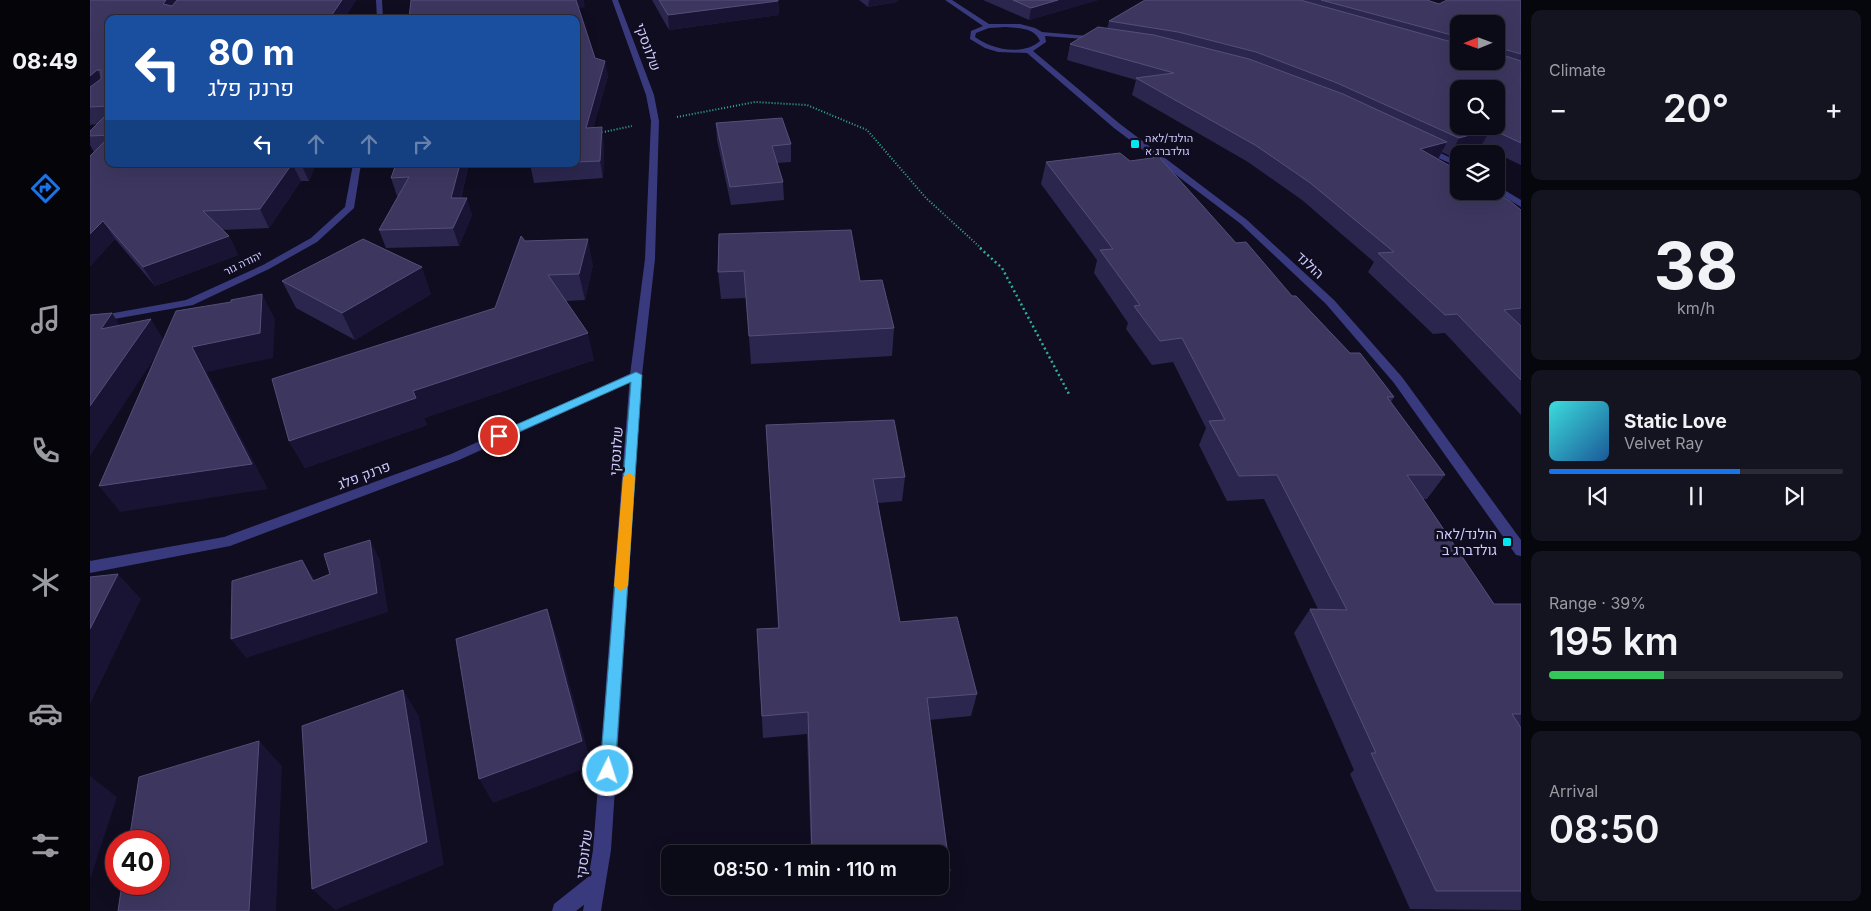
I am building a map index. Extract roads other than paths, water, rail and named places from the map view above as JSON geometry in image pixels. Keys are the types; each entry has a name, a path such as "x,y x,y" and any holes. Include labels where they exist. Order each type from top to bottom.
{"street":[{"path":"379,0 380,15"},
{"name":"שלונסקי","path":"592,911 602,850 636,375 650,259 655,121 650,95 615,0"},
{"path":"948,0 988,26"},
{"path":"1040,34 1044,41 1040,46 1028,50 998,50 978,44 972,38 973,32 988,26 1017,26 1040,34 1108,39"},
{"name":"הולנד","path":"1028,50 1117,126 1244,222 1330,302 1398,380 1521,551"},
{"path":"1418,145 1450,161"},
{"name":"יהודה גור","path":"90,318 114,316 190,303 266,267 314,240 350,208 357,167"},
{"path":"1505,194 1521,204"},
{"name":"פרנק פלג","path":"90,567 225,542 455,457 636,375"},
{"path":"561,911 595,884"}],"place":[{"name":"הולנד/לאה גולדברג א","path":"1135,144"},
{"name":"הולנד/לאה גולדברג ב","path":"1507,542"}]}
